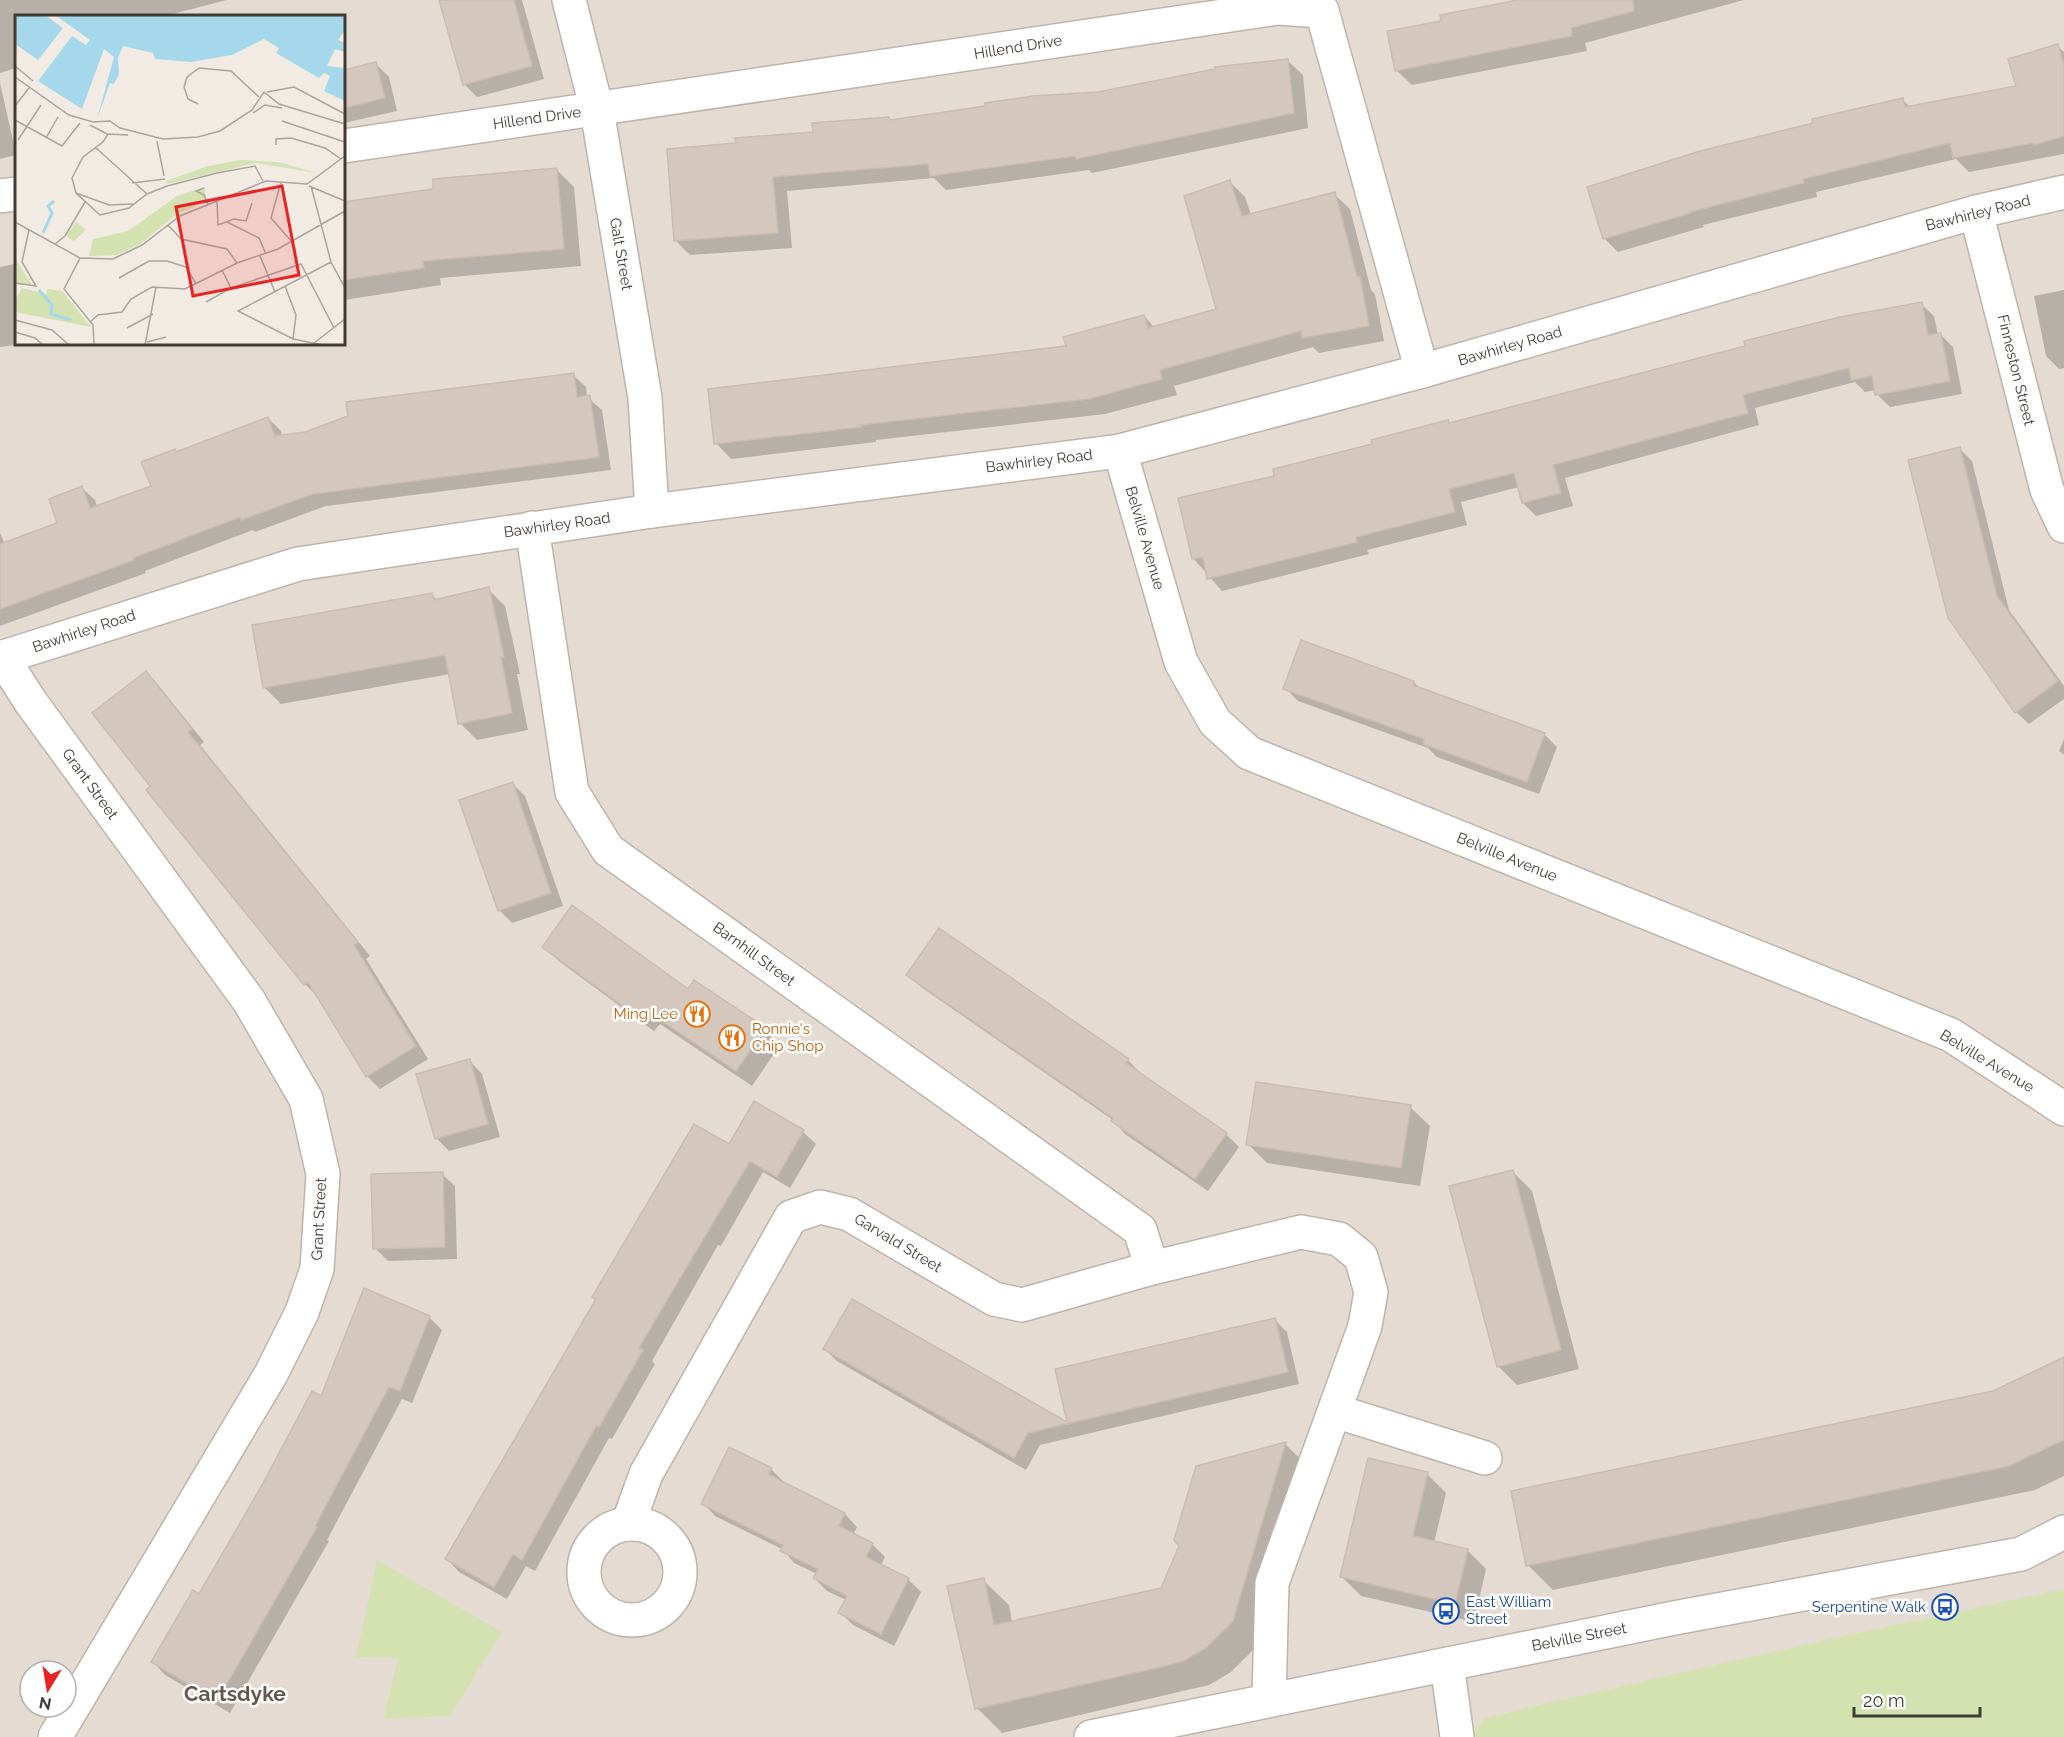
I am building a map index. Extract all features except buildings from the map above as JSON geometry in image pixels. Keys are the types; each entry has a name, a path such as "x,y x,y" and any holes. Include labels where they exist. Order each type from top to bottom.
{"street":[{"name":"Galt Street","path":"569,0 597,110 645,398 652,511"},
{"name":"Hillend Drive","path":"345,146 1278,8 1328,5 1422,371"},
{"name":"Bawhirley Road","path":"1,658 298,564 652,511 1120,451 1422,371 1976,212 2064,192"},
{"path":"0,196 15,194"},
{"name":"Finneston Street","path":"1976,212 2047,490 2064,526"},
{"name":"Belville Avenue","path":"1120,451 1181,662 1215,722 1249,753 1951,1035 2064,1109"},
{"name":"Barnhill Street","path":"532,528 572,792 608,850 1140,1230 1152,1268"},
{"name":"Grant Street","path":"1,658 249,1001 306,1099 323,1174 317,1269 302,1312 271,1374 55,1737"},
{"name":"Garvald Street","path":"628,1524 645,1474 791,1217 820,1207 849,1214 994,1299 1022,1305 1152,1268 1301,1232 1339,1239 1361,1257 1371,1292 1365,1326 1335,1411"},
{"path":"1269,1700 1272,1583 1335,1411 1485,1458"},
{"name":"Belville Street","path":"1091,1737 1674,1618 2021,1554 2064,1532"},
{"path":"1447,1664 1457,1737"}],"shaded area":[{"path":"0,0 2064,0 2064,1737 0,1737"}],"green space":[{"path":"377,1560 502,1632 450,1716 384,1719 398,1658 356,1657"},
{"path":"2064,1589 2064,1737 1471,1737 1483,1719 1539,1705"}],"place":[{"name":"Ming Lee","path":"697,1014"},
{"name":"Ronnie's Chip Shop","path":"732,1038"},
{"name":"Serpentine Walk","path":"1945,1607"},
{"name":"East William Street","path":"1446,1611"}],"district":[{"name":"Cartsdyke","path":"235,1694"}]}
